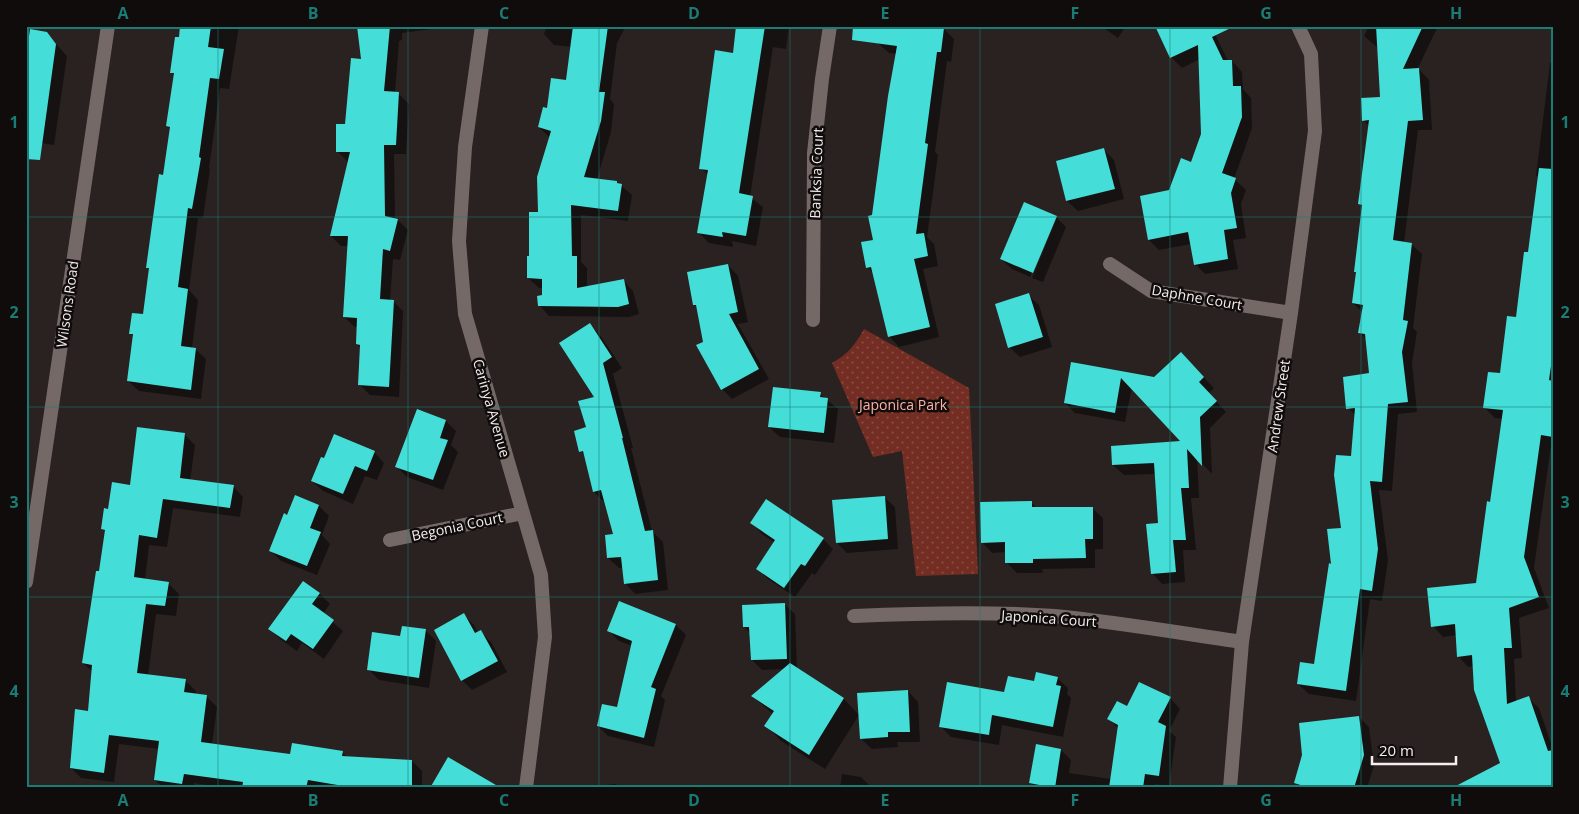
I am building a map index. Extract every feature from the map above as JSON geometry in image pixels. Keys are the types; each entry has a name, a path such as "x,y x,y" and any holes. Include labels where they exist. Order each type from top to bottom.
{"street":[{"name":"Wilsons Road","path":"26,582 108,26"},
{"name":"Carinya Avenue","path":"482,26 465,147 459,240 465,314 541,575 545,637 526,788"},
{"name":"Banksia Court","path":"813,320 814,153 830,26"},
{"name":"Andrew Street","path":"1230,788 1242,642 1291,313 1315,131 1311,54 1298,26"},
{"name":"Daphne Court","path":"1110,264 1151,291 1291,313"},
{"name":"Begonia Court","path":"390,540 523,513"},
{"name":"Japonica Court","path":"854,616 917,613 1037,615 1090,620 1242,642"}],"green space":[{"name":"Japonica Park","path":"864,329 969,388 978,574 916,576 902,451 873,457 832,363 851,349"}],"building":[{"path":"180,26 211,26 208,47 224,49 219,79 210,78 199,157 201,158 192,209 188,208 178,287 188,289 181,346 196,348 191,390 127,381 133,334 129,334 132,313 143,314 149,268 146,268 159,174 163,175 170,127 166,126 174,73 170,73 175,37 179,37"},
{"path":"357,26 390,26 384,91 399,92 396,145 384,145 385,216 398,219 390,251 383,249 380,299 394,300 389,387 358,385 360,345 356,344 357,318 343,317 348,236 330,236 350,152 336,152 336,124 345,124 351,58 361,59"},
{"path":"573,26 608,26 599,92 605,92 601,121 584,177 617,181 617,183 622,184 618,211 571,205 572,256 577,256 577,288 624,279 629,304 618,307 538,306 537,296 542,295 542,279 527,278 529,212 538,212 537,177 551,131 538,127 543,107 547,108 551,78 566,80"},
{"path":"736,26 765,26 739,193 753,196 746,236 722,232 723,237 697,233 708,170 699,169 715,50 733,53"},
{"path":"853,26 931,26 944,28 941,52 937,52 925,143 928,144 916,234 924,233 928,256 914,259 930,327 888,337 871,267 866,268 861,242 873,240 868,216 872,215 888,96 897,46 852,40"},
{"path":"1155,26 1235,26 1212,37 1223,60 1232,60 1233,86 1241,86 1242,117 1222,173 1236,178 1231,193 1237,228 1224,230 1228,259 1194,265 1188,232 1148,240 1140,196 1169,190 1181,158 1191,162 1201,134 1198,45 1170,58"},
{"path":"1376,26 1423,26 1403,69 1419,68 1423,120 1408,121 1393,240 1412,243 1403,320 1408,321 1402,352 1408,402 1388,404 1382,482 1370,481 1378,549 1372,591 1360,589 1346,691 1297,684 1300,662 1314,664 1329,563 1331,564 1327,529 1341,528 1334,475 1336,455 1351,456 1355,408 1346,409 1343,377 1369,373 1365,334 1358,333 1363,305 1352,303 1362,205 1358,204 1369,120 1362,121 1361,98 1380,97"},
{"path":"30,29 47,32 56,44 40,160 26,159 26,58"},
{"path":"1104,148 1115,189 1066,201 1056,161"},
{"path":"1539,168 1553,169 1553,352 1549,380 1553,381 1553,437 1541,435 1524,557 1539,597 1509,608 1512,648 1504,648 1507,704 1529,696 1548,751 1553,750 1553,788 1452,788 1500,763 1474,690 1472,655 1457,657 1455,624 1431,627 1427,588 1476,583 1487,501 1490,502 1503,410 1483,408 1488,372 1500,373 1507,316 1516,317 1524,252 1528,252"},
{"path":"1024,202 1057,216 1033,273 1000,259"},
{"path":"728,264 738,312 729,314 759,369 721,390 696,345 703,342 696,305 693,305 687,272"},
{"path":"1029,293 1043,337 1008,348 995,304"},
{"path":"590,323 612,357 603,363 645,531 653,530 658,580 624,584 621,557 607,558 605,535 613,534 601,490 593,492 583,451 579,452 574,431 586,427 578,401 594,397 559,343"},
{"path":"1181,352 1204,377 1199,382 1217,401 1200,417 1202,466 1187,449 1189,488 1181,488 1186,540 1173,540 1176,572 1151,574 1146,524 1158,523 1154,463 1112,465 1111,446 1180,441 1121,378 1115,413 1064,403 1071,362 1154,377"},
{"path":"773,387 821,392 820,397 828,398 824,433 768,427"},
{"path":"417,409 446,420 440,438 448,440 433,480 395,467"},
{"path":"137,427 185,433 180,478 234,485 230,508 163,499 157,538 139,535 134,577 169,582 165,606 146,604 137,673 186,679 184,692 207,695 201,742 290,754 292,743 343,751 342,756 412,760 412,788 355,788 308,780 306,788 242,788 243,782 184,774 182,784 154,780 159,741 109,735 104,773 70,768 75,709 88,711 92,665 82,663 96,571 99,571 105,530 101,529 104,508 108,509 112,482 130,485"},
{"path":"334,434 375,451 367,471 355,466 343,494 311,481 321,457 324,458"},
{"path":"295,495 319,505 310,528 321,532 307,566 269,551 284,513 287,515"},
{"path":"885,496 888,539 836,543 832,500"},
{"path":"766,499 824,538 805,566 801,564 784,588 756,569 775,540 750,523"},
{"path":"1032,501 1032,507 1093,507 1093,539 1085,539 1086,558 1033,559 1033,563 1005,563 1005,542 981,543 980,502"},
{"path":"303,581 320,593 312,604 334,620 313,649 291,634 286,641 268,629"},
{"path":"619,601 676,624 651,687 656,689 644,738 597,726 602,704 617,707 632,641 607,631"},
{"path":"785,603 787,659 751,660 749,627 743,627 742,605"},
{"path":"464,613 475,633 481,630 498,661 461,681 434,630"},
{"path":"402,626 426,629 419,678 367,670 372,632 400,636"},
{"path":"790,663 844,698 809,755 764,726 774,711 751,696"},
{"path":"1036,672 1058,677 1056,685 1061,686 1053,727 992,715 989,735 939,727 947,682 1004,692 1008,676 1034,681"},
{"path":"1139,682 1171,697 1158,722 1166,726 1159,776 1145,774 1143,788 1109,788 1118,725 1107,719 1117,701 1127,706"},
{"path":"908,690 910,732 888,732 888,737 860,739 857,693"},
{"path":"1359,716 1364,755 1354,788 1310,788 1294,783 1302,755 1299,723"},
{"path":"1036,744 1061,749 1055,788 1029,783"},
{"path":"448,757 501,788 430,788"}]}
